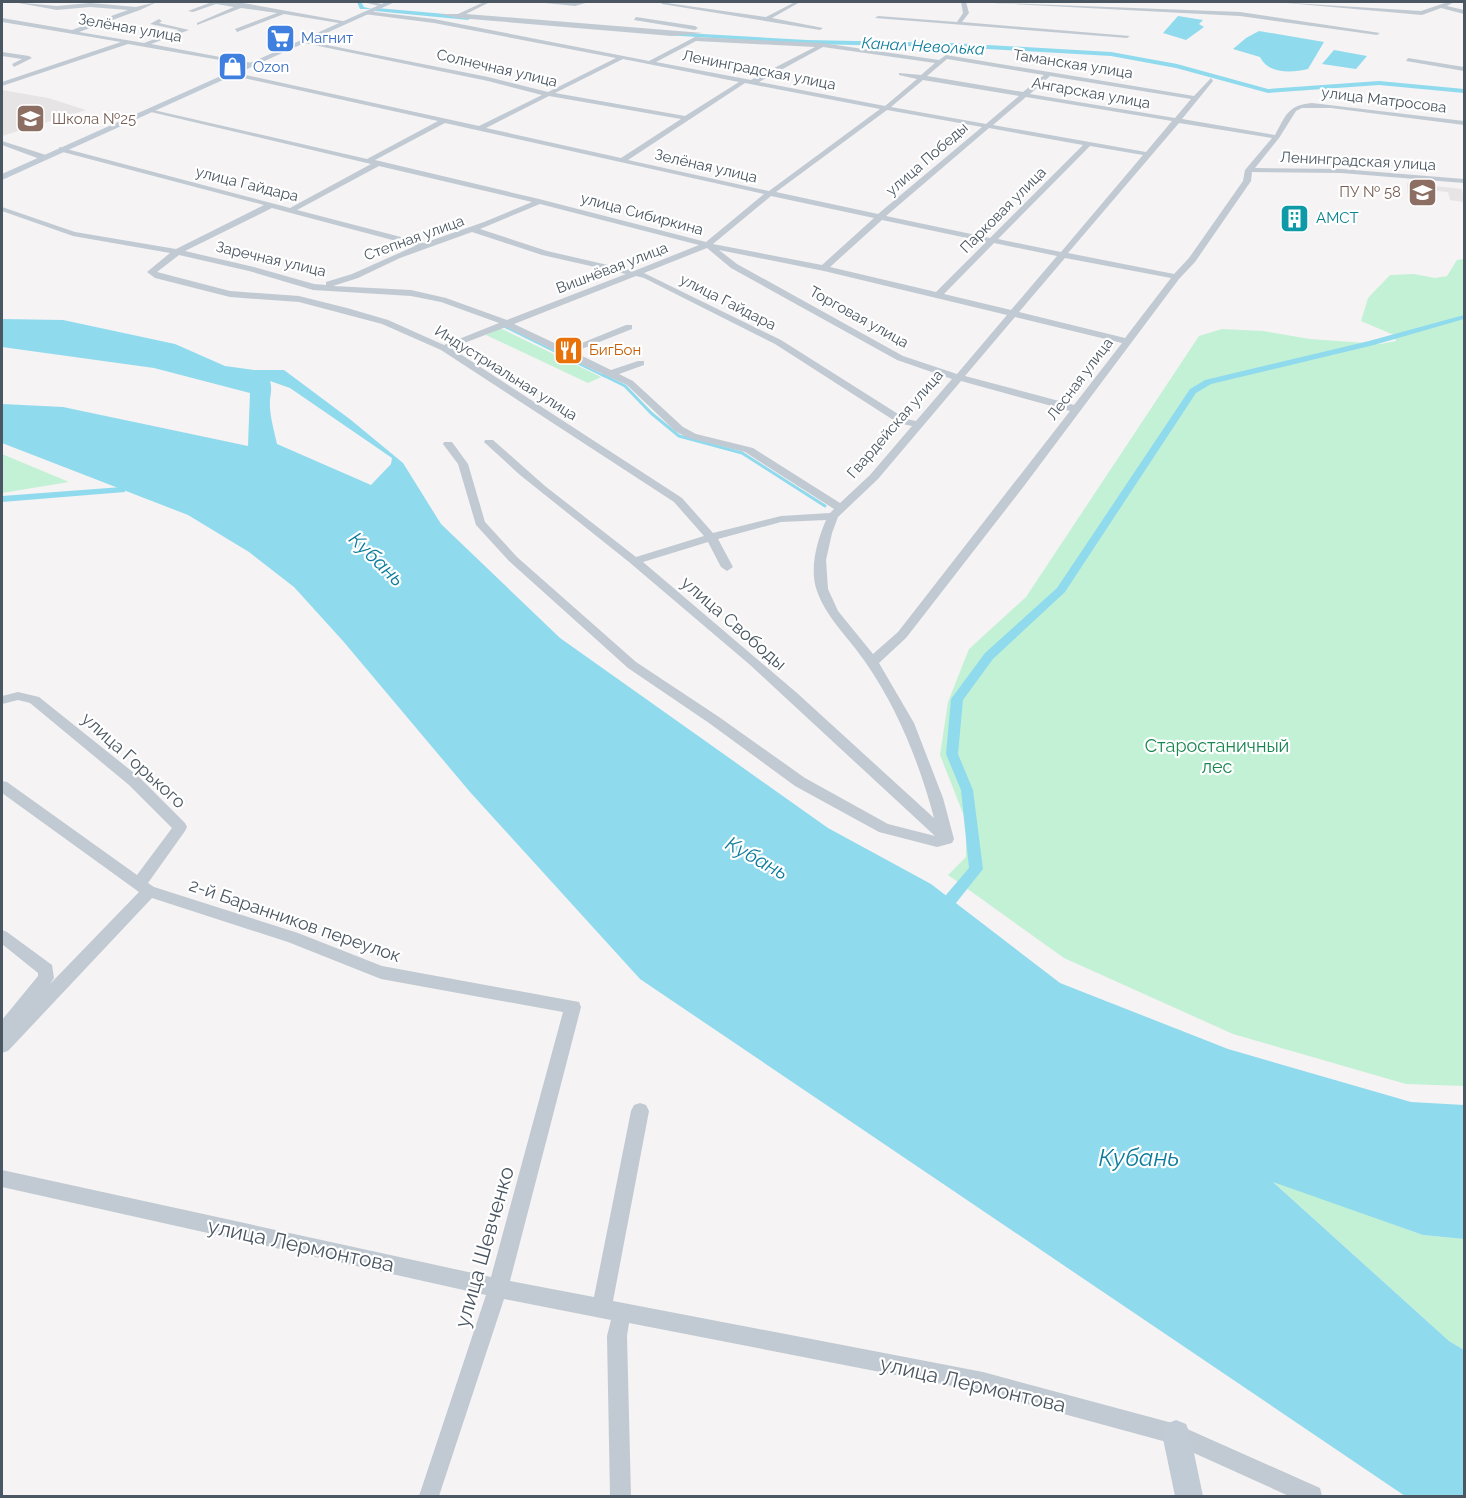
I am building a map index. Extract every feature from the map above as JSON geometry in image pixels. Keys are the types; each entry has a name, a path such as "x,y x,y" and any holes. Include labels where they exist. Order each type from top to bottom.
{"main road":[{"path":"2,177 391,2"},
{"path":"1176,1434 1189,1497"}],"street":[{"name":"Зелёная улица","path":"16,2 57,8 105,5 138,9"},
{"path":"72,32 155,2"},
{"path":"191,11 216,2 345,22"},
{"name":"Таманская улица","path":"366,2 374,9 822,45 944,59 1050,73 1196,98"},
{"path":"458,16 487,2"},
{"path":"538,2 583,3"},
{"path":"662,2 820,28"},
{"path":"697,14 721,2"},
{"path":"767,19 798,2"},
{"path":"958,24 966,13 964,2"},
{"path":"976,2 1240,11 1377,33"},
{"path":"1279,2 1422,13 1452,2"},
{"name":"Зелёная улица","path":"93,13 105,5"},
{"path":"199,24 243,5"},
{"path":"1441,6 1464,12"},
{"name":"Ленинградская улица","path":"374,9 885,108 1147,154"},
{"path":"237,30 285,12"},
{"path":"878,18 1126,36"},
{"path":"636,19 696,28 698,36 650,63"},
{"path":"677,24 687,19"},
{"name":"Зелёная улица","path":"2,20 254,64"},
{"path":"144,44 186,31 153,24 159,21"},
{"path":"11,28 21,24"},
{"name":"Солнечная улица","path":"304,41 466,74 547,94 686,118"},
{"path":"3,83 129,42"},
{"path":"621,161 686,118 748,82 822,45"},
{"path":"2,54 29,58 14,65"},
{"path":"481,128 621,58"},
{"name":"Вишнёвая улица","path":"444,348 707,245 769,194 885,108 944,59"},
{"path":"1408,60 1464,69"},
{"name":"улица Победы","path":"824,268 985,126 1050,73"},
{"name":"Зелёная улица","path":"232,74 769,194 990,241 1176,277"},
{"name":"Ангарская улица","path":"901,74 1277,137"},
{"name":"Гвардейская улица","path":"947,839 936,798 907,723 872,662 833,612 822,589 820,560 826,533 837,512 874,477 957,377 1064,256 1211,80"},
{"name":"улица Матросова","path":"1300,106 1374,110 1464,123"},
{"name":"Лесная улица","path":"872,662 902,635 1176,277 1192,260 1247,181 1249,170 1277,137 1293,110 1300,106"},
{"name":"улица Сибиркина","path":"151,110 539,201 707,245 824,268 1127,341"},
{"path":"293,209 446,120"},
{"path":"2,143 44,157"},
{"name":"Парковая улица","path":"937,296 1089,144"},
{"name":"улица Гайдара","path":"62,149 293,209 424,246"},
{"name":"Ленинградская улица","path":"1249,170 1341,171 1464,181"},
{"name":"Степная улица","path":"299,299 313,287 339,283 424,246 476,230 539,201"},
{"path":"177,252 271,205"},
{"name":"Заречная улица","path":"2,210 73,234 177,252 252,269 313,287 411,293 443,300 506,323 630,383 679,429 692,436 749,450 837,512"},
{"name":"улица Гайдара","path":"476,230 544,253 646,276 778,342 902,421 918,425"},
{"name":"Торговая улица","path":"707,245 734,266 886,351 957,377 1076,409"},
{"name":"Индустриальная улица","path":"177,252 151,272 158,276 230,294 299,299 385,322 444,348 678,500 711,537 727,567"},
{"path":"564,353 629,327"},
{"path":"609,374 641,363"},
{"name":"улица Свободы","path":"489,442 634,561 888,782 947,839"},
{"path":"448,444 463,464 480,523 513,559 632,665 800,782 884,828 937,842 947,839"},
{"path":"634,561 711,537 781,519 837,512"},
{"name":"улица Горького","path":"2,700 18,696 34,700 134,781 180,827 144,888 2,1046"},
{"name":"2-й Баранников переулок","path":"2,786 144,888 293,937 381,972 573,1007"},
{"path":"2,936 46,970 46,978 2,1031"},
{"name":"улица Шевченко","path":"429,1497 498,1288 573,1007"},
{"path":"620,1497 617,1336 607,1271 640,1110"},
{"name":"улица Лермонтова","path":"2,1178 498,1288 983,1383 1176,1434 1312,1497"}],"shaded area":[{"name":"Школа №25","path":"2,90 48,98 86,110 2,136"},
{"name":"ПУ № 58","path":"1407,183 1462,189 1464,202 1450,200 1448,192 1437,191 1437,195 1419,193 1420,197 1408,196"}],"green space":[{"name":"Старостаничный лес","path":"1464,259 1464,1086 1406,1084 1233,1034 1064,958 948,875 966,857 966,821 940,755 948,702 969,649 1026,597 1199,336 1222,329 1263,331 1310,339 1380,344 1396,341 1394,335 1361,321 1368,298 1390,275 1414,274 1435,278 1447,276 1457,260"},
{"path":"500,328 601,377 588,383 486,335"},
{"path":"2,454 69,482 2,493"},
{"path":"1271,1180 1423,1235 1464,1239 1464,1350 1449,1341"}],"water":[{"path":"1178,16 1203,20 1199,24 1204,27 1186,40 1163,33"},
{"path":"1259,31 1324,42 1308,69 1281,71 1268,67 1260,57 1233,49"},
{"path":"1334,50 1367,56 1356,69 1322,64"},
{"name":"Кубань","path":"2,319 63,320 175,344 225,366 254,370 284,370 351,420 403,463 441,524 560,638 828,828 931,884 1060,983 1228,1049 1411,1102 1464,1105 1464,1239 1423,1235 1273,1182 1449,1341 1464,1350 1464,1496 1405,1496 640,979 470,792 343,641 294,587 249,552 188,515 2,443 2,404 63,407 248,446 250,393 154,368 2,347","holes":["270,381 290,388 392,458 391,464 371,485 277,444 270,411"]}],"waterway":[{"name":"Канал Неволька","path":"359,2 362,8 369,9"},
{"name":"Канал Неволька","path":"377,10 468,18"},
{"name":"Канал Неволька","path":"668,34 807,42 952,45 1111,54 1177,66 1268,91 1379,83 1464,91"},
{"path":"951,899 976,869 967,790 952,754 957,699 989,656 1061,590 1193,391 1208,382 1371,343 1464,317"},
{"path":"503,326 564,356"},
{"path":"571,360 606,377"},
{"path":"603,375 625,386 651,413 679,436 742,453 825,506"},
{"path":"2,499 122,490"}],"place":[{"name":"Магнит","path":"280,38"},
{"name":"Ozon","path":"232,67"},
{"name":"Школа №25","path":"31,119"},
{"name":"ПУ № 58","path":"1422,192"},
{"name":"АМСТ","path":"1295,218"},
{"name":"БигБон","path":"568,350"}]}
